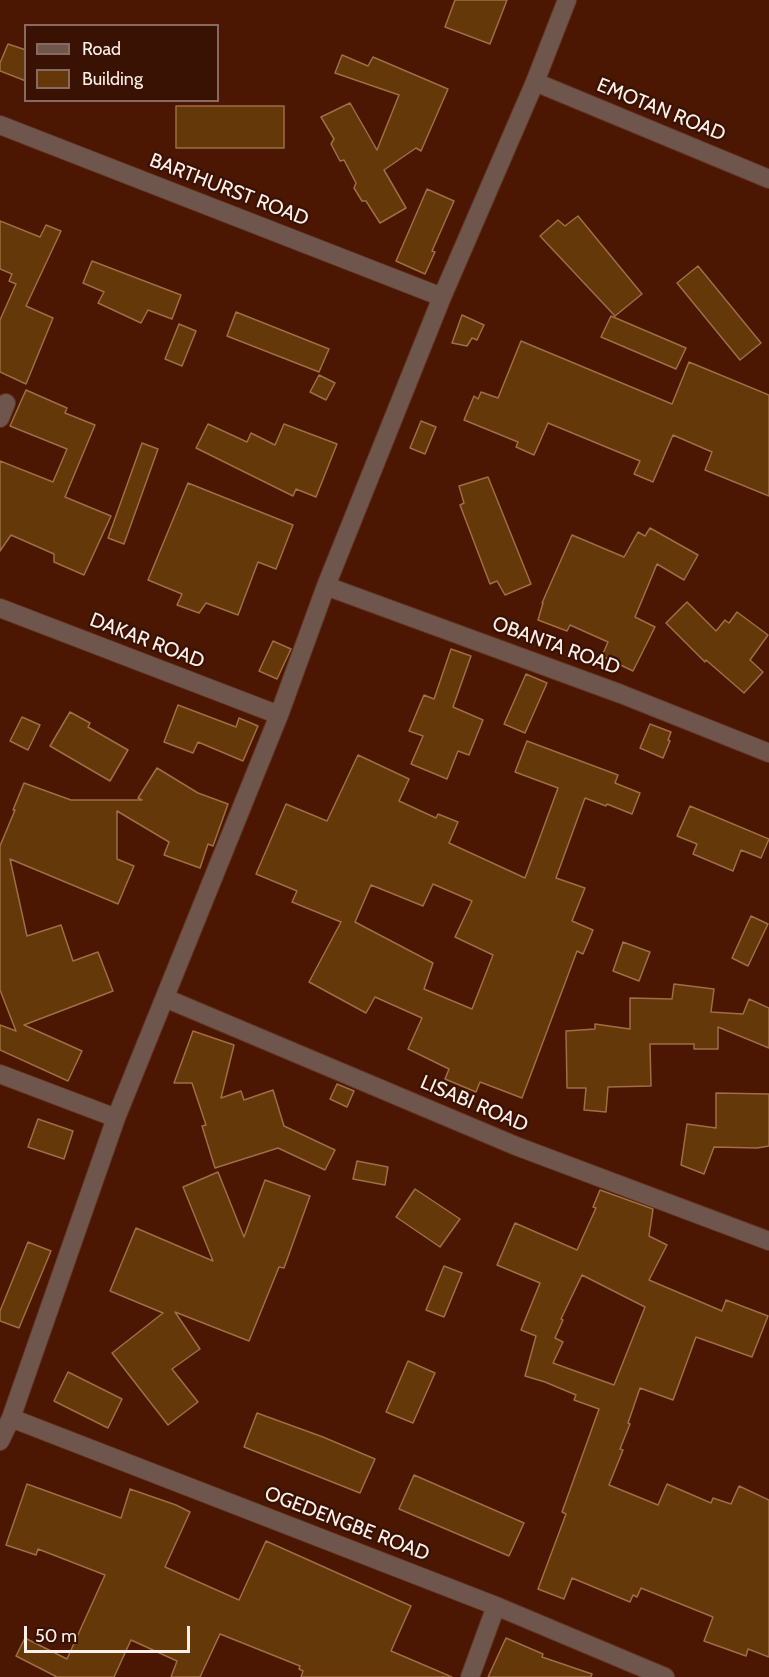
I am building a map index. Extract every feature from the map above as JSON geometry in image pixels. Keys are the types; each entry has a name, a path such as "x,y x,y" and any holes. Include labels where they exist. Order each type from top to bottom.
{"street":[{"path":"0,1441 11,1418 116,1118 279,715 326,586 442,297 535,82 567,0"},
{"name":"EMOTAN ROAD","path":"535,82 769,179"},
{"name":"BARTHURST ROAD","path":"0,125 442,297"},
{"name":"OBANTA ROAD","path":"326,586 621,694 769,753"},
{"name":"DAKAR ROAD","path":"0,608 279,715"},
{"name":"LISABI ROAD","path":"165,998 516,1146 769,1241"},
{"path":"0,1074 116,1118"},
{"name":"OGEDENGBE ROAD","path":"11,1418 496,1606 665,1677"},
{"path":"470,1677 496,1606"}],"building":[{"path":"455,0 507,0 490,44 445,27"},
{"path":"8,44 24,49 24,80 0,71 0,63"},
{"path":"342,55 368,66 373,57 448,89 421,151 416,148 384,170 406,208 380,223 366,201 362,201 354,188 356,183 344,160 340,161 331,144 334,139 321,117 350,103 377,150 399,95 335,73"},
{"path":"176,106 284,106 284,148 176,148"},
{"path":"427,189 454,201 432,251 435,252 425,274 396,261"},
{"path":"578,216 642,294 615,316 540,236 558,220 565,226"},
{"path":"0,221 40,237 46,225 61,231 26,306 53,318 26,384 0,372 0,320 16,284 9,281 12,274 0,269"},
{"path":"92,261 181,295 172,319 148,310 141,323 98,303 104,292 83,283"},
{"path":"698,266 761,343 740,360 677,283"},
{"path":"236,312 329,349 319,372 227,336"},
{"path":"462,315 484,325 477,340 472,338 467,346 452,343"},
{"path":"611,316 686,348 676,369 601,337"},
{"path":"179,324 196,331 182,366 165,359"},
{"path":"521,341 672,404 689,362 769,395 769,496 705,470 712,452 673,435 653,482 634,474 640,461 548,423 534,455 516,447 518,442 464,420 474,396 478,399 481,392 498,398"},
{"path":"319,375 335,383 326,400 310,392"},
{"path":"26,390 67,408 65,413 95,425 65,497 111,516 84,575 54,562 54,554 11,535 0,551 0,461 53,482 67,449 10,426"},
{"path":"421,421 436,427 425,454 410,448"},
{"path":"208,424 247,442 251,433 275,445 284,424 337,444 316,497 296,489 293,496 196,448"},
{"path":"142,443 158,449 124,544 108,538"},
{"path":"488,477 531,584 505,595 497,581 490,584 460,505 464,503 459,486"},
{"path":"188,483 293,525 276,569 258,562 238,615 206,603 199,613 177,605 182,594 148,580"},
{"path":"650,528 698,555 684,580 657,564 635,617 655,627 633,671 602,656 608,642 570,625 567,631 538,620 542,603 572,535 624,557 638,532 645,536"},
{"path":"687,602 716,631 725,620 729,623 737,612 768,635 750,660 763,672 744,693 706,660 705,662 666,623"},
{"path":"273,641 291,649 277,679 259,671"},
{"path":"451,649 471,656 453,707 483,720 469,755 458,751 447,779 411,764 423,736 409,731 424,695 434,699"},
{"path":"526,674 547,683 525,733 504,724"},
{"path":"178,705 236,727 239,718 258,726 243,761 198,742 193,753 164,742"},
{"path":"70,712 90,723 88,727 128,750 110,781 50,746"},
{"path":"22,717 40,725 28,750 10,741"},
{"path":"650,724 671,732 663,758 640,748"},
{"path":"527,741 618,775 615,783 640,793 632,814 585,798 556,878 585,888 572,921 593,930 583,954 577,951 522,1098 480,1082 476,1092 445,1079 449,1069 408,1049 422,1018 375,997 366,1013 309,982 341,922 292,902 297,891 256,874 286,804 327,821 358,755 409,779 399,801 436,818 438,814 458,822 449,843 525,878 558,788 515,772","holes":["433,884 472,901 455,937 493,955 472,1009 424,989 433,963 355,922 371,885 423,906"]},
{"path":"157,768 198,793 228,804 213,846 208,844 200,868 164,855 169,842 117,811 117,859 134,866 118,904 10,859 27,936 61,925 73,961 98,952 113,991 24,1025 82,1051 68,1081 0,1050 0,1025 16,1031 0,990 0,846 24,783 71,800 142,800 138,798"},
{"path":"690,806 769,839 761,858 741,850 733,871 693,854 697,844 677,836"},
{"path":"751,916 768,924 748,966 732,958"},
{"path":"623,942 650,952 639,981 613,971"},
{"path":"674,984 714,989 711,1012 743,1014 749,999 769,1008 769,1048 718,1027 718,1049 694,1049 694,1044 650,1044 651,1086 608,1087 606,1112 584,1110 586,1088 567,1088 566,1031 595,1029 595,1024 630,1029 630,998 672,999"},
{"path":"193,1031 234,1045 221,1098 241,1091 244,1100 273,1090 284,1126 335,1150 325,1170 278,1148 215,1168 202,1126 206,1125 192,1083 174,1083"},
{"path":"337,1084 354,1091 347,1107 330,1099"},
{"path":"716,1093 769,1094 769,1146 714,1147 704,1174 681,1165 687,1124 716,1128"},
{"path":"38,1119 73,1131 64,1159 28,1147"},
{"path":"357,1161 388,1167 385,1185 353,1179"},
{"path":"218,1172 244,1237 265,1180 310,1196 284,1268 279,1267 249,1341 175,1312 200,1349 172,1369 198,1402 168,1425 112,1353 163,1313 110,1291 136,1228 213,1261 183,1187"},
{"path":"415,1189 460,1219 440,1247 396,1217"},
{"path":"600,1190 653,1209 649,1236 667,1245 649,1280 722,1311 726,1300 768,1316 752,1357 696,1337 673,1400 640,1388 620,1449 623,1450 609,1485 658,1505 667,1484 711,1503 713,1498 731,1504 739,1486 769,1500 769,1657 748,1649 746,1656 704,1641 713,1617 641,1588 637,1597 633,1595 630,1602 572,1578 564,1599 538,1589 566,1514 562,1512 599,1409 574,1400 576,1395 525,1376 536,1336 521,1330 540,1283 497,1265 515,1223 577,1250 596,1208 593,1207","holes":["582,1275 645,1307 614,1385 553,1363 563,1342 555,1338 563,1320 561,1319"]},
{"path":"28,1242 51,1251 19,1328 0,1321 0,1311"},
{"path":"444,1266 462,1273 444,1317 426,1310"},
{"path":"408,1361 435,1373 413,1423 386,1412"},
{"path":"68,1372 122,1399 108,1428 54,1401"},
{"path":"257,1413 375,1459 360,1493 244,1447"},
{"path":"414,1475 524,1523 509,1556 399,1509"},
{"path":"27,1484 121,1518 130,1489 190,1512 165,1567 239,1600 266,1541 411,1606 391,1651 452,1677 301,1677 303,1671 299,1669 300,1666 220,1634 200,1677 171,1677 177,1661 131,1640 114,1677 57,1677 16,1656 25,1638 67,1659 105,1575 38,1549 36,1555 6,1545"},
{"path":"506,1638 543,1654 542,1657 592,1674 591,1677 488,1677"}]}
